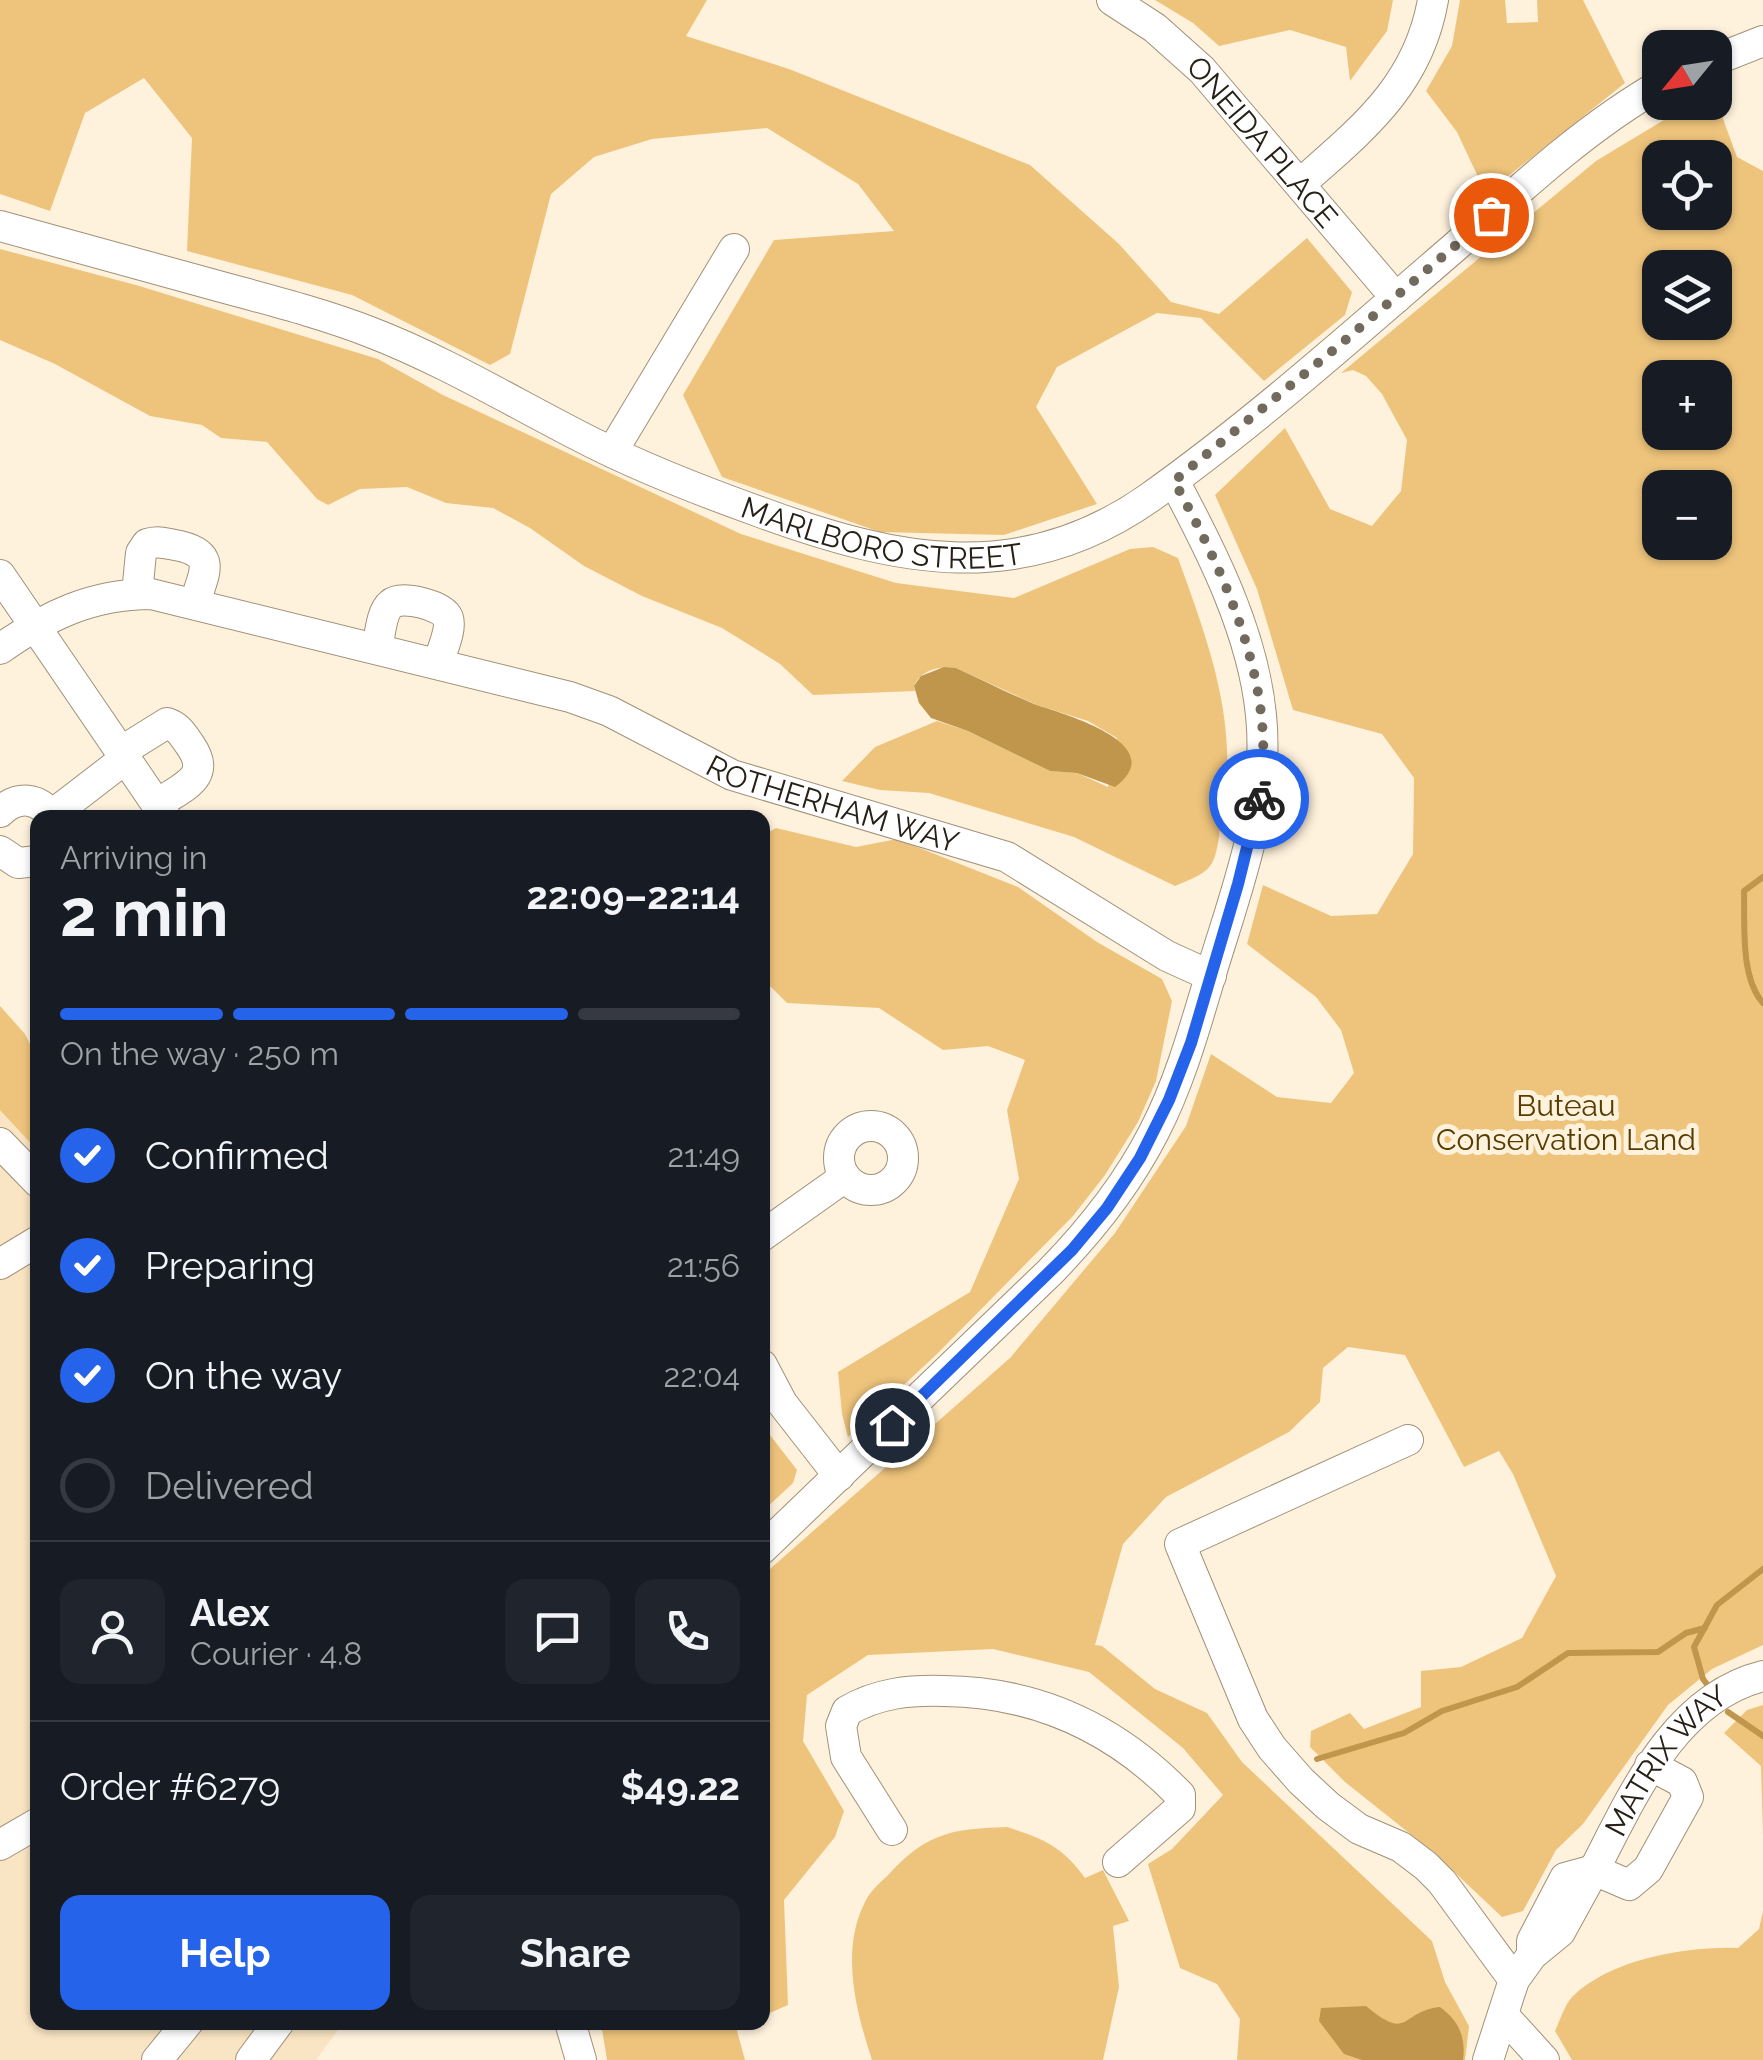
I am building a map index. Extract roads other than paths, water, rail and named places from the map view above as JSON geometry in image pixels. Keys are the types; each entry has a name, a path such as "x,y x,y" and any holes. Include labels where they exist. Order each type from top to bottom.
{"street":[{"name":"ONEIDA PLACE","path":"1112,0 1178,47 1224,94 1396,298"},
{"path":"1300,184 1392,96 1420,50 1433,0"},
{"path":"1732,53 1763,41"},
{"name":"MARLBORO STREET","path":"0,226 367,330 438,360 612,452 708,493 863,546 970,560 1023,554 1073,540 1126,515 1174,481 1396,298 1537,176 1604,122 1642,98"},
{"path":"612,452 734,249"},
{"path":"770,1541 1050,1272 1107,1208 1155,1132 1169,1100 1256,818 1263,767 1256,684 1244,643 1210,551 1174,481"},
{"path":"136,594 142,550 147,544 159,542 196,550 202,556 205,565 195,603"},
{"path":"0,575 161,810"},
{"name":"ROTHERHAM WAY","path":"0,650 35,625 80,604 136,594 195,603 570,697 609,711 742,779 995,852 1039,874 1179,963 1210,976"},
{"path":"377,648 386,611 393,602 401,600 436,608 446,614 448,623 438,664"},
{"path":"60,810 167,723 178,728 198,757 199,774 163,810"},
{"path":"0,812 14,802 26,800 38,802 47,810"},
{"path":"0,851 18,863 30,862"},
{"path":"0,1143 30,1174"},
{"path":"770,1230 845,1176"},
{"path":"0,1264 30,1246"},
{"path":"770,1380 782,1403 839,1476"},
{"path":"1408,1440 1180,1544 1252,1719 1272,1748 1300,1781 1359,1829 1401,1848 1426,1866 1514,1980"},
{"name":"MATRIX WAY","path":"1488,2060 1514,1980 1532,1955 1560,1932 1650,1765 1704,1708 1727,1692 1763,1676"},
{"path":"892,1830 846,1757 841,1726 847,1710 885,1694 922,1690 990,1692 1053,1708 1136,1754 1180,1795 1180,1808 1118,1862"},
{"path":"1594,1870 1629,1885 1638,1881 1688,1797 1682,1782 1650,1765"},
{"path":"0,1845 30,1828"},
{"path":"1503,2015 1544,2060"},
{"path":"157,2060 181,2030"},
{"path":"251,2060 273,2030"},
{"path":"572,2030 581,2060"}],"waterway":[{"path":"1763,877 1744,891 1747,965 1763,1003"},
{"path":"1709,1687 1694,1647 1717,1605 1763,1569"},
{"path":"1317,1759 1404,1733 1442,1711 1517,1687 1568,1653 1658,1652 1686,1633 1705,1628"},
{"path":"1728,1712 1763,1736"}],"park label":[{"name":"Buteau Conservation Land","path":"1566,1122"}]}
